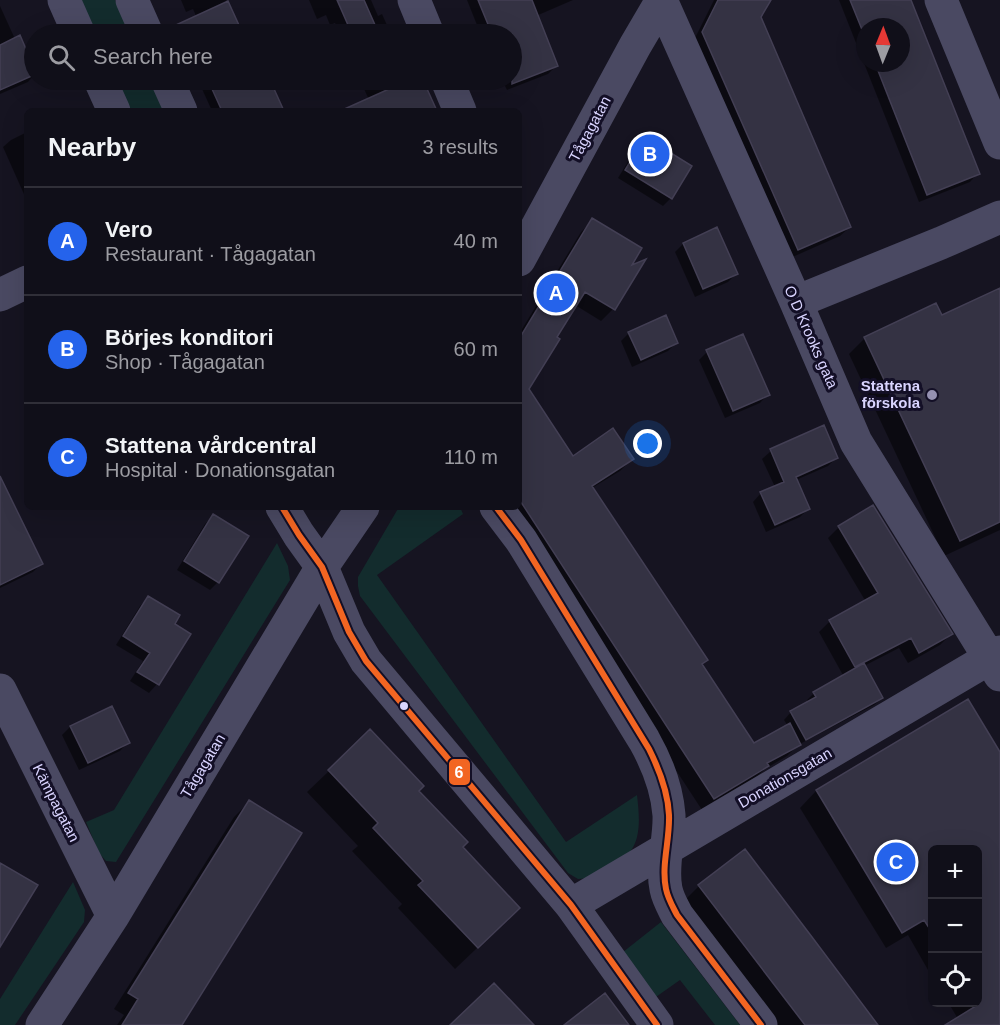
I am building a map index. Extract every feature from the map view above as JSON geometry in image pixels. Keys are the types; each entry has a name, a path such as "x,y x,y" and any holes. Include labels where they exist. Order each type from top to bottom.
{"street":[{"path":"64,0 75,24"},
{"path":"132,0 143,24"},
{"path":"414,0 424,24"},
{"name":"Tågagatan","path":"522,252 661,0"},
{"name":"O D Krooks gata","path":"661,0 856,442 997,662"},
{"path":"941,0 1000,143"},
{"path":"105,90 113,108"},
{"path":"172,90 181,108"},
{"path":"451,90 459,108"},
{"path":"796,302 1000,217"},
{"path":"0,296 24,284"},
{"path":"284,510 322,567 350,632 366,661 571,905 657,1025"},
{"name":"Tågagatan","path":"42,1025 113,916 322,567 361,510"},
{"path":"498,510 521,540 654,757 667,797 669,816 665,877 670,901 677,915 761,1025"},
{"name":"Donationsgatan","path":"571,905 667,848 997,662"},
{"name":"Kämpagatan","path":"0,690 113,916"}],"green space":[{"path":"78,0 115,0 126,24 89,24"},
{"path":"118,90 155,90 163,108 126,108"},
{"path":"397,510 461,510 463,514 377,575 566,842 637,795 639,825 634,846 630,852 589,878 578,879 568,873 360,596 358,577"},
{"path":"277,543 288,566 290,580 116,862 106,861 99,853 86,822 114,810"},
{"path":"73,882 85,910 84,922 15,1025 0,1025 0,999"},
{"path":"661,922 740,1025 715,1025 680,980 653,999 618,956"}],"building":[{"path":"337,0 364,0 375,24 348,24"},
{"path":"478,0 532,0 558,66 522,80 522,24 488,24"},
{"path":"718,0 771,0 761,17 851,227 798,250 702,32"},
{"path":"850,0 911,0 980,174 927,195 879,72 910,72 910,18 857,18"},
{"path":"228,1 238,24 178,24"},
{"path":"20,35 24,44 24,79 0,90 0,45"},
{"path":"212,90 275,90 283,108 221,108"},
{"path":"387,90 428,90 436,108 347,108"},
{"path":"645,137 692,166 672,199 625,170"},
{"path":"592,218 642,248 632,265 646,259 615,310 585,292 557,337 560,339 529,389 573,456 613,428 634,459 592,486 708,660 702,664 754,743 790,723 801,745 767,763 769,766 714,799 522,504 522,334"},
{"path":"717,227 738,274 703,289 683,243"},
{"path":"1000,288 1000,522 960,541 864,337 936,303 942,315"},
{"path":"666,315 678,343 641,360 628,332"},
{"path":"743,334 770,395 733,411 706,350"},
{"path":"824,425 838,458 796,477 810,509 775,525 760,492 784,482 770,449"},
{"path":"0,476 43,564 0,585"},
{"path":"873,505 953,634 919,653 911,638 855,667 829,620 878,593 838,526"},
{"path":"213,514 249,536 219,583 184,561"},
{"path":"148,596 180,615 175,624 191,634 159,685 137,672 150,653 123,636"},
{"path":"864,663 883,698 806,740 790,711 816,697 813,692"},
{"path":"968,699 1000,752 1000,1025 945,1025 974,1007 982,1007 982,845 928,845 928,926 924,920 902,933 816,790"},
{"path":"112,706 130,743 88,763 70,726"},
{"path":"370,729 424,786 419,791 468,842 463,847 520,908 478,948 418,885 423,881 373,828 378,823 328,770"},
{"path":"249,800 302,833 182,1025 122,1025 138,999 128,993"},
{"path":"745,849 878,1025 805,1025 698,885"},
{"path":"0,863 38,885 0,947"},
{"path":"494,983 534,1025 450,1025"},
{"path":"605,993 629,1025 564,1025"}],"transit line":[{"name":"6","path":"284,510 322,567 349,632 366,661 571,905 657,1025"},
{"name":"6","path":"498,510 521,540 649,749 667,798 669,824 664,871 669,900 677,915 761,1025"}],"place":[{"name":"Börjes konditori","path":"650,154"},
{"name":"Vero","path":"556,293"},
{"name":"Stattena förskola","path":"932,395"},
{"name":"Stattena vårdcentral","path":"896,862"}]}
